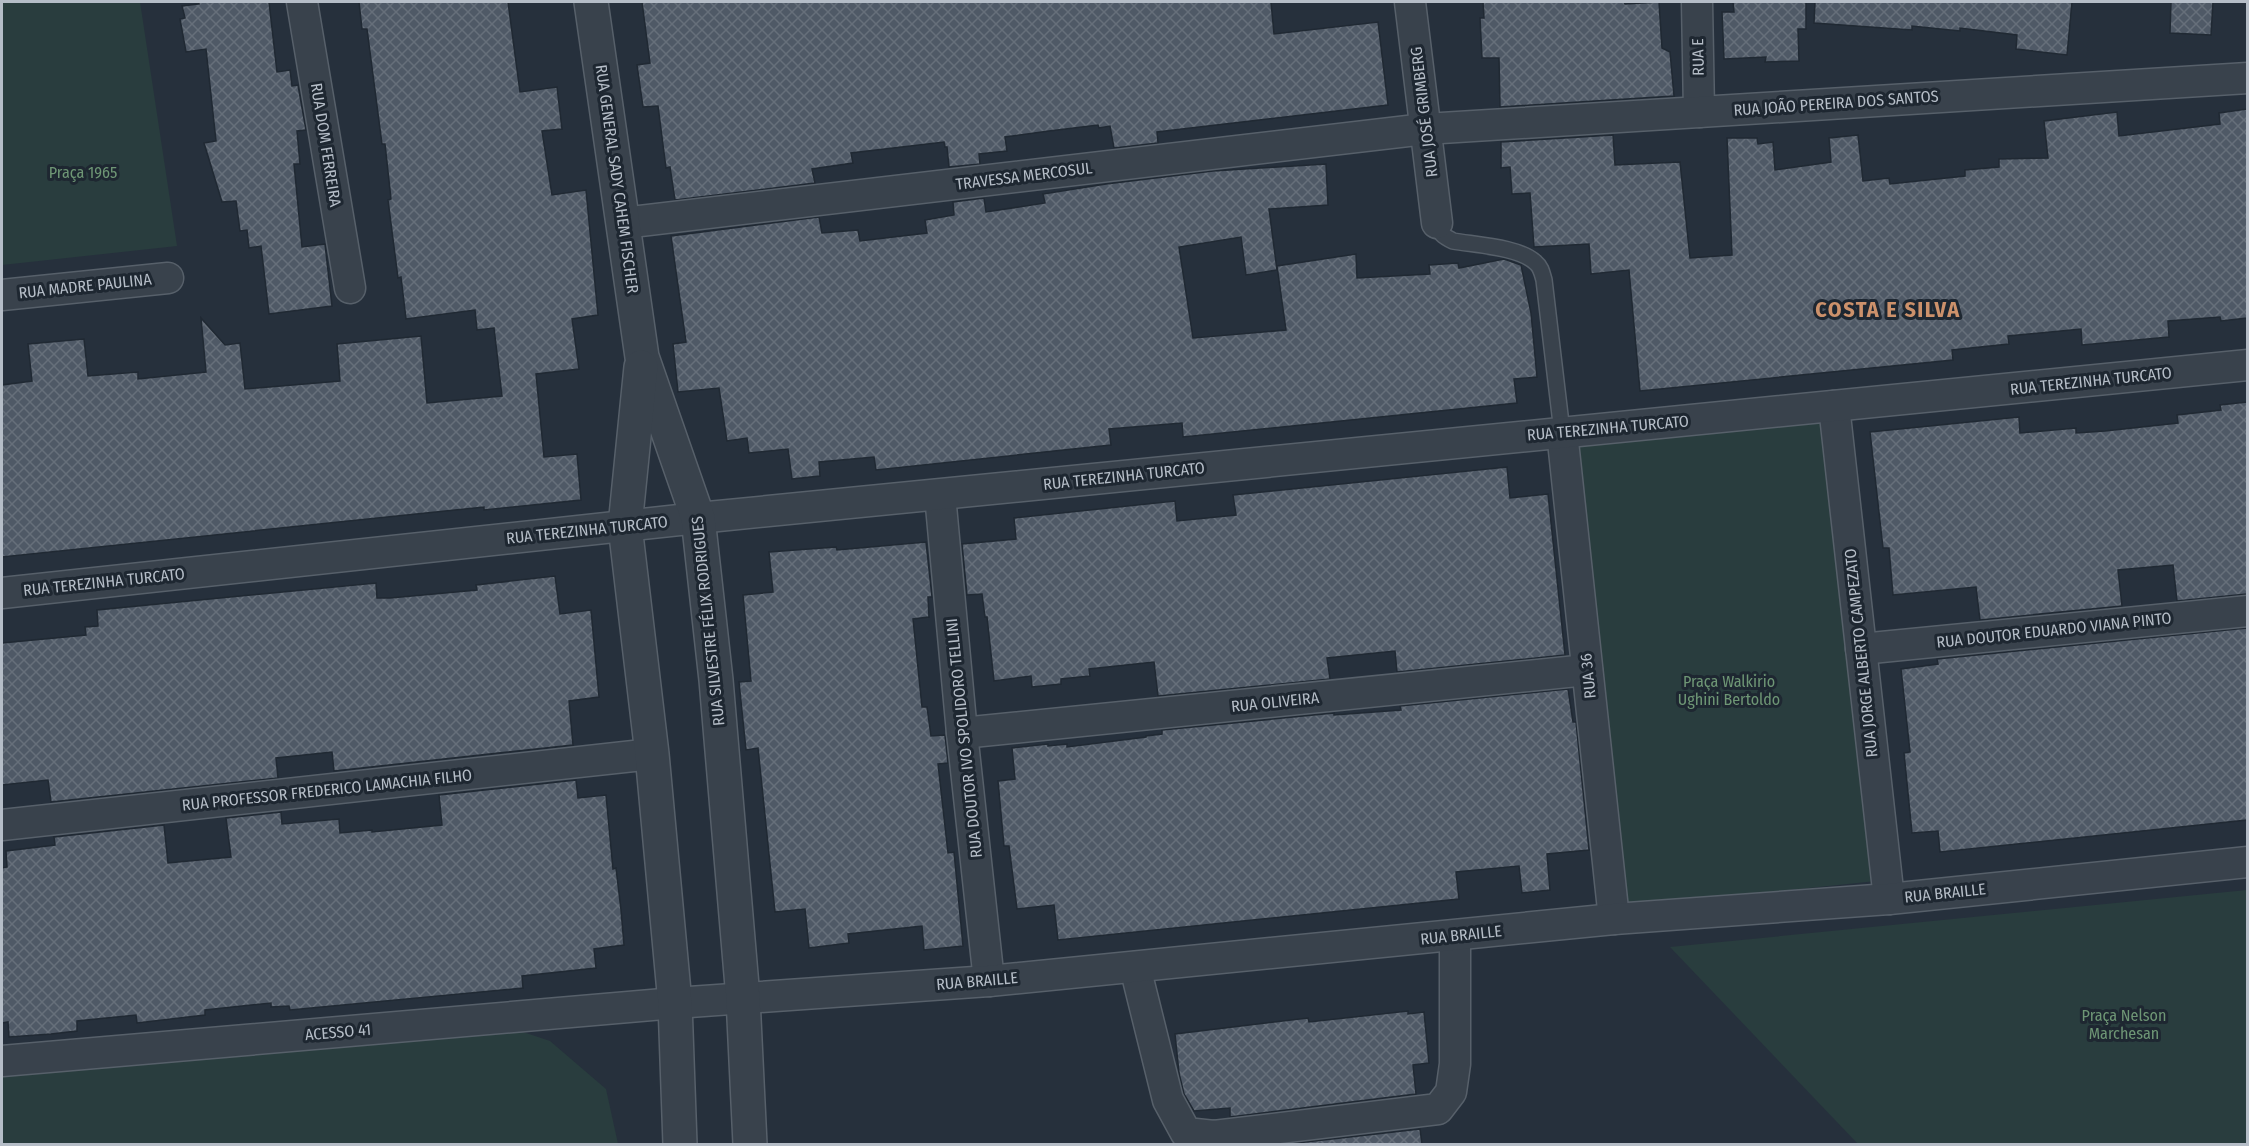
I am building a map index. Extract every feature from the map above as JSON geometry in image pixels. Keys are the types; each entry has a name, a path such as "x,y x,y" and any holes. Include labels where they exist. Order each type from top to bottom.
{"street":[{"name":"RUA DOM FERREIRA","path":"302,2 350,288"},
{"name":"RUA GENERAL SADY CAHEM FISCHER","path":"591,2 642,357"},
{"name":"RUA JOSÉ GRIMBERG","path":"1410,2 1437,223"},
{"name":"RUA E","path":"1697,2 1700,112"},
{"name":"RUA JOÃO PEREIRA DOS SANTOS","path":"1425,129 2247,78"},
{"name":"TRAVESSA MERCOSUL","path":"623,223 1425,129"},
{"name":"RUA MADRE PAULINA","path":"2,295 168,278"},
{"name":"RUA SILVESTRE FÉLIX RODRIGUES","path":"642,357 698,518 716,680 743,998 750,1144"},
{"path":"642,357 625,526 652,754 675,1003 680,1144"},
{"name":"RUA TEREZINHA TURCATO","path":"2,593 698,518 2247,365"},
{"name":"RUA JORGE ALBERTO CAMPEZATO","path":"1834,406 1888,899"},
{"name":"RUA 36","path":"1562,432 1614,919"},
{"name":"RUA DOUTOR IVO SPOLIDORO TELLINI","path":"940,495 962,733 989,981"},
{"name":"RUA DOUTOR EDUARDO VIANA PINTO","path":"1861,650 2247,611"},
{"name":"RUA OLIVEIRA","path":"962,733 1587,670"},
{"name":"RUA PROFESSOR FREDERICO LAMACHIA FILHO","path":"2,825 652,754"},
{"name":"RUA BRAILLE","path":"675,1003 989,981 1614,919 1888,899 2247,862"},
{"path":"1136,967 1168,1100 1186,1133 1214,1136 1438,1109 1450,1092 1455,1064 1455,936"},
{"name":"ACESSO 41","path":"2,1061 675,1003"}],"lane":[{"path":"1437,223 1444,237 1453,241 1517,252 1535,261 1541,268 1562,432"}],"green space":[{"name":"Praça 1965","path":"2,2 140,2 177,246 2,265"},
{"name":"Praça Walkirio Ughini Bertoldo","path":"1827,419 1876,881 1625,907 1577,445"},
{"name":"Praça Nelson Marchesan","path":"2247,890 2247,1144 1858,1144 1670,947"},
{"path":"496,1023 550,1041 606,1089 618,1144 2,1144 2,1076"}],"building":[{"path":"198,2 269,2 277,72 290,70 292,86 298,85 306,130 297,131 300,164 294,164 302,247 325,244 332,306 269,314 261,246 249,248 247,230 240,231 236,201 222,202 204,143 216,141 206,49 186,52 180,19 185,18 182,6 199,4"},
{"path":"359,2 508,2 520,92 557,87 562,129 542,131 552,195 586,190 598,315 572,319 579,369 536,374 544,457 577,454 581,500 484,510 484,507 2,557 2,385 32,381 28,344 84,339 88,376 138,372 138,379 206,372 201,318 225,345 240,343 245,389 340,381 337,344 421,336 427,403 502,396 494,328 477,330 475,310 406,319 388,200 391,199 385,144 382,144 367,29 362,29"},
{"path":"642,2 1271,2 1274,34 1378,22 1388,105 1157,132 1158,143 1114,148 1110,126 1099,128 1098,125 1005,137 1007,151 979,154 980,164 949,167 947,147 944,142 851,153 853,163 812,169 815,183 675,200 670,167 666,168 658,106 643,107 637,65 650,63"},
{"path":"1483,2 1624,2 1625,4 1659,2 1662,48 1670,52 1674,96 1500,107 1499,58 1482,58 1480,18 1484,18"},
{"path":"1733,2 1806,2 1806,29 1798,29 1799,61 1765,62 1766,57 1724,59 1722,12 1734,12"},
{"path":"1815,2 2072,2 2067,55 2016,49 2017,35 1960,28 1960,31 1912,26 1912,30 1814,23"},
{"path":"2171,2 2213,2 2211,35 2170,33"},
{"path":"2247,109 2247,318 2221,321 2220,317 2168,321 2169,337 2082,345 2081,329 2008,336 2009,344 1952,350 1953,360 1640,391 1629,270 1591,274 1589,244 1534,247 1530,193 1512,194 1510,167 1501,168 1501,142 1613,135 1615,165 1680,162 1690,258 1732,255 1727,138 1757,138 1758,144 1773,142 1775,170 1831,162 1829,138 1858,135 1863,181 1889,178 1890,184 1965,176 1965,170 1999,167 1999,159 2048,158 2044,121 2117,112 2119,136 2220,124 2219,113"},
{"path":"1326,164 1328,205 1269,209 1277,270 1246,275 1241,237 1179,247 1193,338 1286,330 1277,266 1356,254 1357,278 1430,274 1429,265 1458,263 1459,268 1504,259 1521,265 1531,313 1537,377 1514,379 1517,403 1183,437 1182,423 1109,429 1111,445 876,470 874,457 819,462 820,476 792,479 788,449 749,453 747,438 727,441 719,388 678,392 673,344 686,342 671,236 819,217 822,233 858,230 860,241 927,233 925,220 954,215 953,202 984,198 986,212 1045,203 1043,194 1106,184 1213,171"},
{"path":"2247,402 2247,594 2177,601 2173,565 2118,570 2122,606 1980,620 1976,587 1893,595 1889,548 1883,548 1870,432 2019,417 2020,433 2076,428 2076,433 2105,431 2178,423 2177,415 2221,410 2220,405"},
{"path":"1507,467 1510,498 1548,494 1565,655 1397,672 1395,651 1327,658 1330,679 1158,696 1154,662 1089,669 1090,676 1061,679 1061,684 1032,687 1031,676 994,681 987,617 985,617 982,594 967,595 962,544 1016,539 1014,518 1175,501 1177,521 1236,515 1233,495"},
{"path":"926,542 932,597 928,597 929,617 913,619 922,707 927,707 931,736 945,735 948,763 938,764 948,853 954,852 963,946 924,950 922,926 848,934 849,943 809,948 805,909 775,912 758,748 746,750 739,682 751,681 743,595 773,592 769,552 836,547 837,550"},
{"path":"555,576 560,614 591,610 599,697 569,701 573,745 334,771 332,752 276,758 278,778 51,802 48,780 2,785 2,643 86,635 85,627 98,626 97,610 376,583 377,598 390,598 477,590 476,585"},
{"path":"2247,628 2247,820 1940,852 1938,831 1912,833 1904,753 1910,752 1901,669 1938,664 1937,659"},
{"path":"1568,689 1573,722 1576,722 1589,850 1547,854 1550,890 1522,893 1519,866 1456,872 1459,899 1058,940 1054,905 1017,909 1009,846 1004,846 998,781 1015,779 1012,748 1048,744 1048,746 1067,744 1067,747 1146,737 1162,734 1162,730 1334,713 1334,715 1401,710 1400,706"},
{"path":"576,780 578,798 606,795 613,869 616,868 621,910 624,945 594,949 596,968 522,976 523,988 290,1010 289,1006 271,1007 271,1003 205,1010 205,1015 137,1023 136,1015 77,1021 77,1031 51,1034 9,1037 8,1022 2,1023 2,868 7,867 6,851 55,845 54,837 164,825 168,863 231,857 226,818 281,812 282,824 339,819 340,833 442,825 439,795"},
{"path":"1408,1011 1408,1014 1424,1012 1429,1063 1413,1065 1416,1094 1230,1117 1230,1108 1194,1111 1184,1094 1179,1073 1175,1034 1308,1018 1309,1022"},
{"path":"1420,1129 1422,1144 1288,1144"}],"district":[{"name":"COSTA E SILVA","path":"1888,309"}]}
